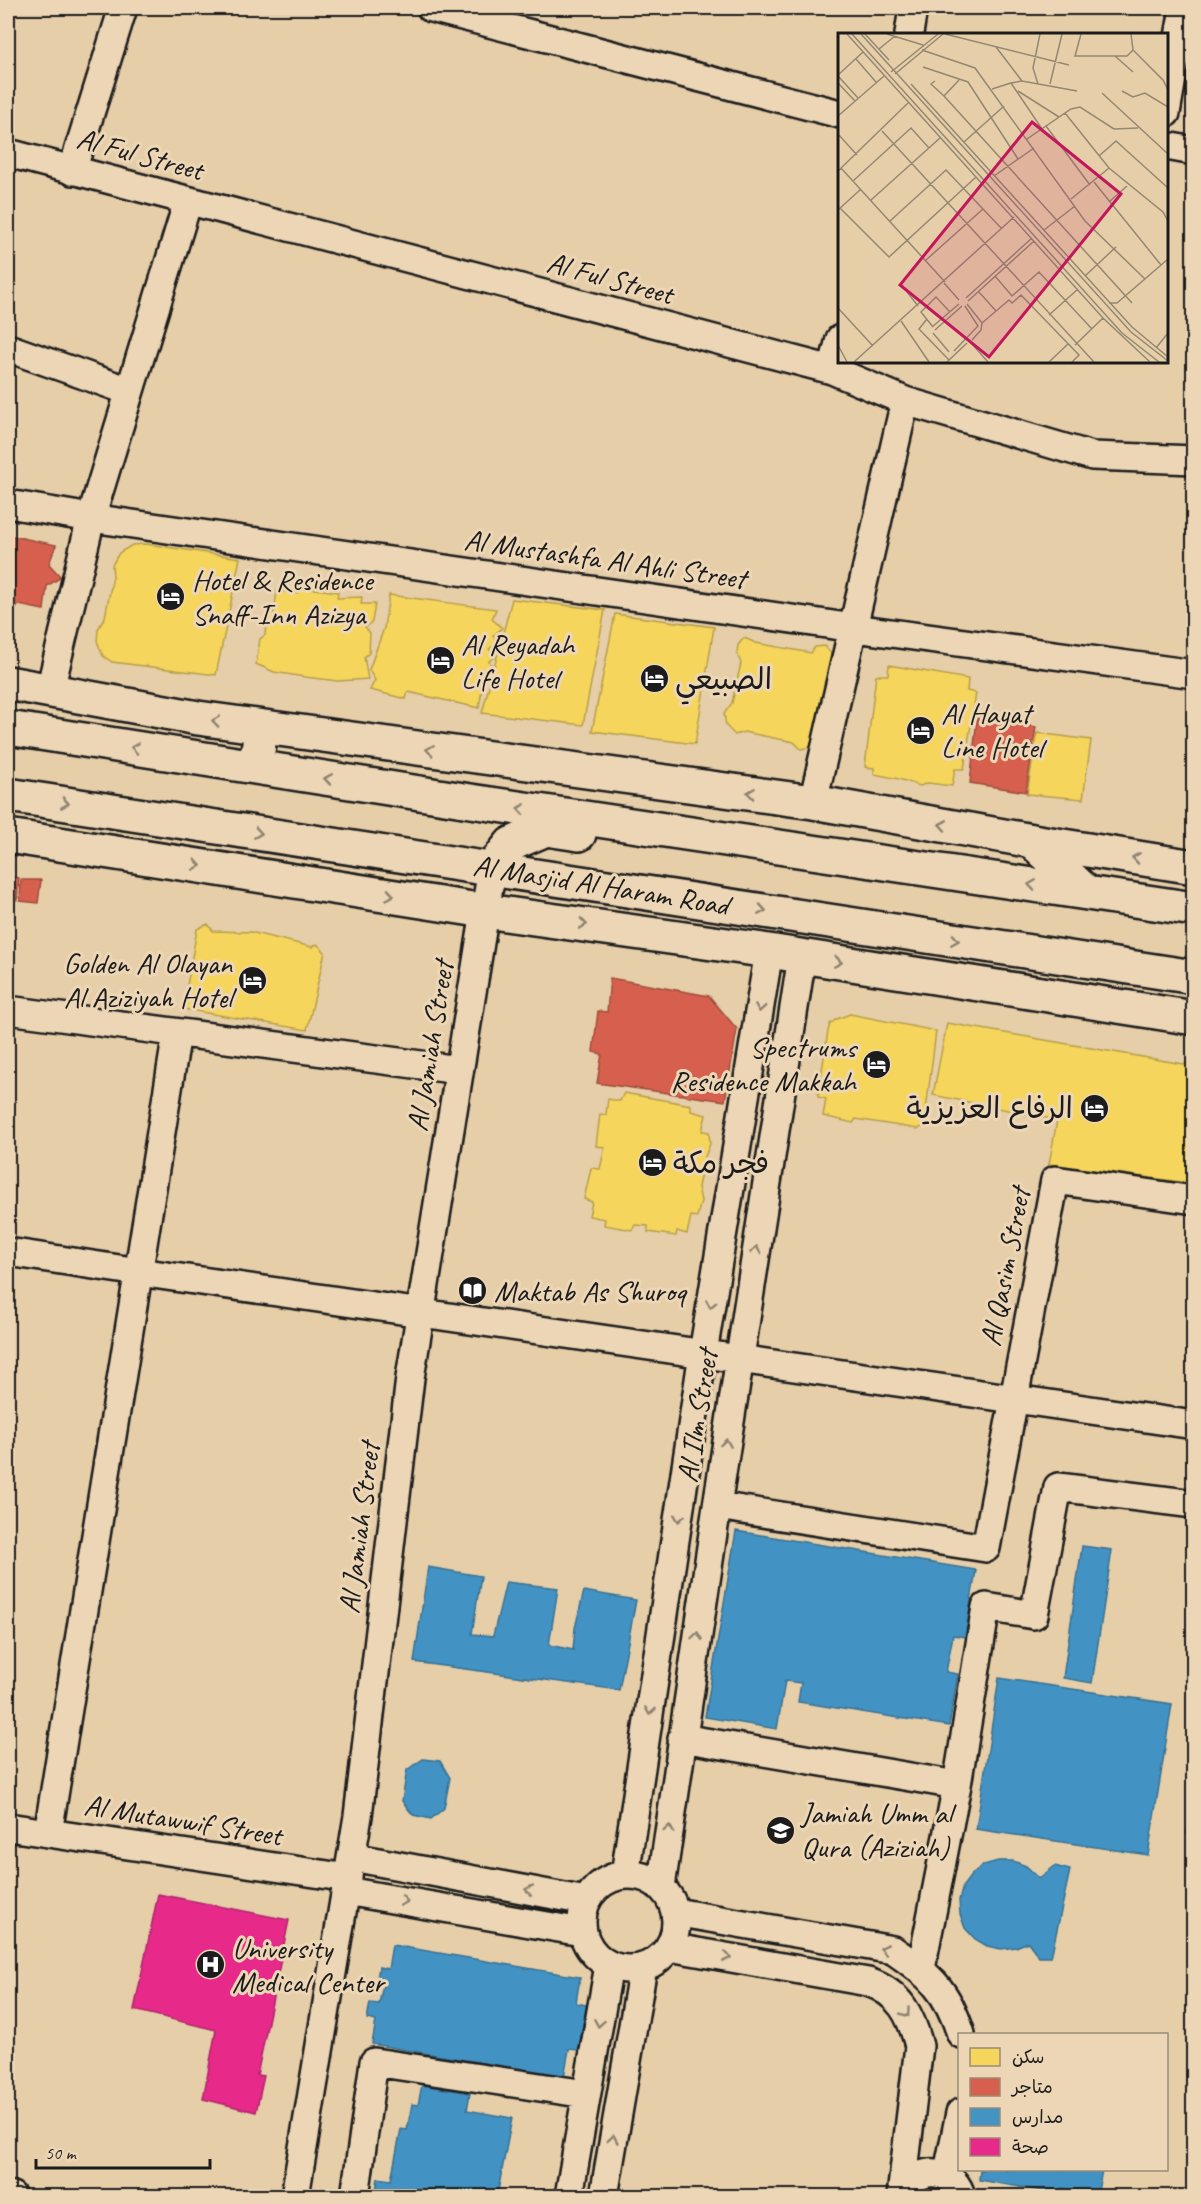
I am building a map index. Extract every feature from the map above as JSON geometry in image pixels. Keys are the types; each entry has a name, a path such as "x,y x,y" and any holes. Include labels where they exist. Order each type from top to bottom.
{"main road":[{"path":"8,683 261,728 813,802 1194,867"},
{"name":"Al Masjid Al Haram Road","path":"8,728 1194,909"},
{"path":"255,767 261,728"},
{"name":"Al Masjid Al Haram Road","path":"8,795 1194,977"},
{"path":"492,868 511,844 546,829 782,867 832,855"},
{"path":"8,836 485,911 802,956 1194,1018"},
{"path":"1032,841 1087,893"}],"street":[{"path":"72,171 123,8"},
{"path":"430,8 838,113"},
{"path":"909,33 913,8"},
{"path":"1168,107 1184,8"},
{"path":"1168,146 1194,151"},
{"name":"Al Ful Street","path":"8,153 832,370 905,401 1092,456 1194,460"},
{"path":"50,690 91,518 188,201"},
{"path":"832,370 838,347"},
{"path":"8,348 129,391"},
{"path":"813,802 905,401"},
{"name":"Al Mustashfa Al Ahli Street","path":"8,504 91,518 854,628 1194,674"},
{"name":"Al Jamiah Street","path":"295,2196 360,1804 410,1378 492,868"},
{"name":"Al Ilm Street","path":"625,1875 703,1353 769,951"},
{"name":"Al Ilm Street","path":"661,1887 802,956"},
{"path":"8,1010 459,1070"},
{"path":"48,1833 177,1033"},
{"name":"Al Qasim Street","path":"1013,1398 1055,1180 1194,1200"},
{"path":"8,1252 1194,1425"},
{"path":"717,1506 986,1548 1013,1398"},
{"path":"921,1969 957,1785 986,1607 1034,1615 1058,1487 1194,1504"},
{"path":"682,1738 957,1785"},
{"name":"Al Mutawwif Street","path":"8,1827 349,1875"},
{"path":"349,1875 586,1901"},
{"path":"349,1875 582,1932"},
{"path":"625,1875 644,1877 661,1887 670,1898 676,1924 669,1947 662,1956 643,1967 631,1969 609,1965 597,1957 588,1946 582,1932 582,1916 586,1901 596,1888 604,1882 625,1875"},
{"path":"675,1912 893,1950 921,1969 940,1989 953,2009 961,2033"},
{"path":"669,1947 868,1982 883,1987 894,1997 912,2022 919,2046 901,2196"},
{"path":"569,2196 609,1965"},
{"path":"604,2196 643,1967"},
{"path":"355,2196 374,2062 586,2094"},
{"path":"901,2196 908,2185 919,2176 933,2172 954,2186 958,2137"},
{"path":"8,2195 12,2196"}],"building: سكن":[{"name":"Hotel & Residence Snaff-Inn Azizya","path":"146,544 240,558 216,675 112,662 103,656 97,641 98,629 105,617 113,576 112,565 119,553 132,545"},
{"path":"299,587 338,592 337,598 362,597 361,604 375,604 372,622 365,627 370,633 369,653 364,657 368,679 338,681 305,677 274,672 256,664 260,639 265,635 267,613 274,613 277,591 298,593"},
{"path":"389,595 496,609 492,619 502,628 493,636 498,642 489,649 496,656 489,661 493,668 484,677 479,708 408,692 406,699 370,690 375,680 369,670 384,628"},
{"path":"512,599 605,610 583,725 482,713"},
{"name":"الصبيعي","path":"615,614 714,627 695,744 592,731"},
{"path":"744,638 756,643 811,653 815,647 825,646 833,656 835,667 827,677 817,727 817,746 801,749 794,742 744,732 735,735 726,726 724,714 732,703 741,663 737,654 738,645"},
{"name":"Al Hayat Line Hotel","path":"889,665 968,679 967,691 976,693 964,769 955,769 952,786 928,783 920,786 874,774 874,768 865,767 876,675 888,675"},
{"path":"1037,733 1091,740 1083,799 1027,794"},
{"name":"Golden Al Olayan Al Aziziyah Hotel","path":"208,924 213,931 250,932 312,947 317,944 325,952 307,1030 183,1009 197,929"},
{"name":"Spectrums Residence Makkah","path":"850,1014 936,1031 924,1126 918,1129 856,1119 853,1123 823,1116 826,1099 818,1097 828,1031 830,1024"},
{"name":"الرفاع العزيزية","path":"947,1023 1194,1066 1194,1146 1189,1183 1049,1164 1057,1120 933,1095"},
{"name":"فجر مكة","path":"624,1093 691,1105 691,1111 706,1115 702,1131 709,1132 710,1144 698,1187 701,1201 697,1217 691,1216 687,1234 677,1231 676,1236 648,1232 648,1226 635,1225 632,1230 604,1225 605,1219 589,1216 592,1202 584,1199 591,1168 600,1169 605,1147 596,1146 600,1114 606,1115 608,1099 620,1101"}],"building: متاجر":[{"path":"8,535 56,545 49,564 61,577 47,586 44,610 19,605 8,616"},
{"path":"977,718 1036,727 1026,792 970,783"},
{"path":"8,877 19,878 17,900 8,899"},
{"path":"21,880 41,880 38,903 20,901"},
{"path":"610,978 709,996 737,1029 725,1101 597,1083 602,1054 593,1052 598,1011 607,1012"}],"building: مدارس":[{"path":"736,1531 976,1570 965,1637 953,1635 946,1672 958,1674 949,1726 798,1702 801,1683 785,1681 777,1729 705,1717"},
{"path":"1082,1546 1112,1550 1092,1683 1063,1678"},
{"path":"428,1567 481,1576 472,1634 493,1636 506,1582 558,1588 549,1645 573,1650 575,1628 584,1591 636,1600 619,1690 414,1662"},
{"path":"999,1678 1172,1704 1148,1855 976,1829"},
{"path":"423,1759 440,1761 450,1778 444,1808 431,1819 413,1815 402,1801 407,1770"},
{"path":"1194,1788 1194,1835 1187,1834"},
{"path":"998,1861 1013,1861 1026,1866 1039,1878 1055,1866 1070,1870 1051,1957 1039,1957 1028,1942 1016,1947 1001,1949 987,1946 975,1939 965,1928 960,1914 959,1900 963,1886 972,1874 984,1865"},
{"path":"392,1945 580,1977 576,2003 587,2005 578,2050 569,2049 564,2077 372,2044 376,2021 367,2019 370,2003 379,2004 384,1980 377,1979 379,1967 388,1969"},
{"path":"422,2085 470,2093 467,2110 512,2118 497,2196 375,2196 378,2178 391,2180 401,2129 407,2130 412,2104 418,2105"},
{"path":"980,2171 1102,2171 1097,2196 1062,2188 1061,2194 979,2180"}],"building: صحة":[{"name":"University Medical Center","path":"158,1894 289,1920 257,2075 264,2076 256,2112 203,2099 216,2030 134,2010"}],"place":[{"name":"Hotel & Residence Snaff-Inn Azizya","path":"171,597"},
{"name":"Al Reyadah Life Hotel","path":"440,661"},
{"name":"الصبيعي","path":"654,679"},
{"name":"Al Hayat Line Hotel","path":"920,730"},
{"name":"Golden Al Olayan Al Aziziyah Hotel","path":"253,980"},
{"name":"Spectrums Residence Makkah","path":"877,1064"},
{"name":"الرفاع العزيزية","path":"1094,1108"},
{"name":"فجر مكة","path":"652,1163"},
{"name":"Maktab As Shuroq","path":"473,1291"},
{"name":"Jamiah Umm al Qura (Aziziah)","path":"780,1830"},
{"name":"University Medical Center","path":"211,1965"}]}
